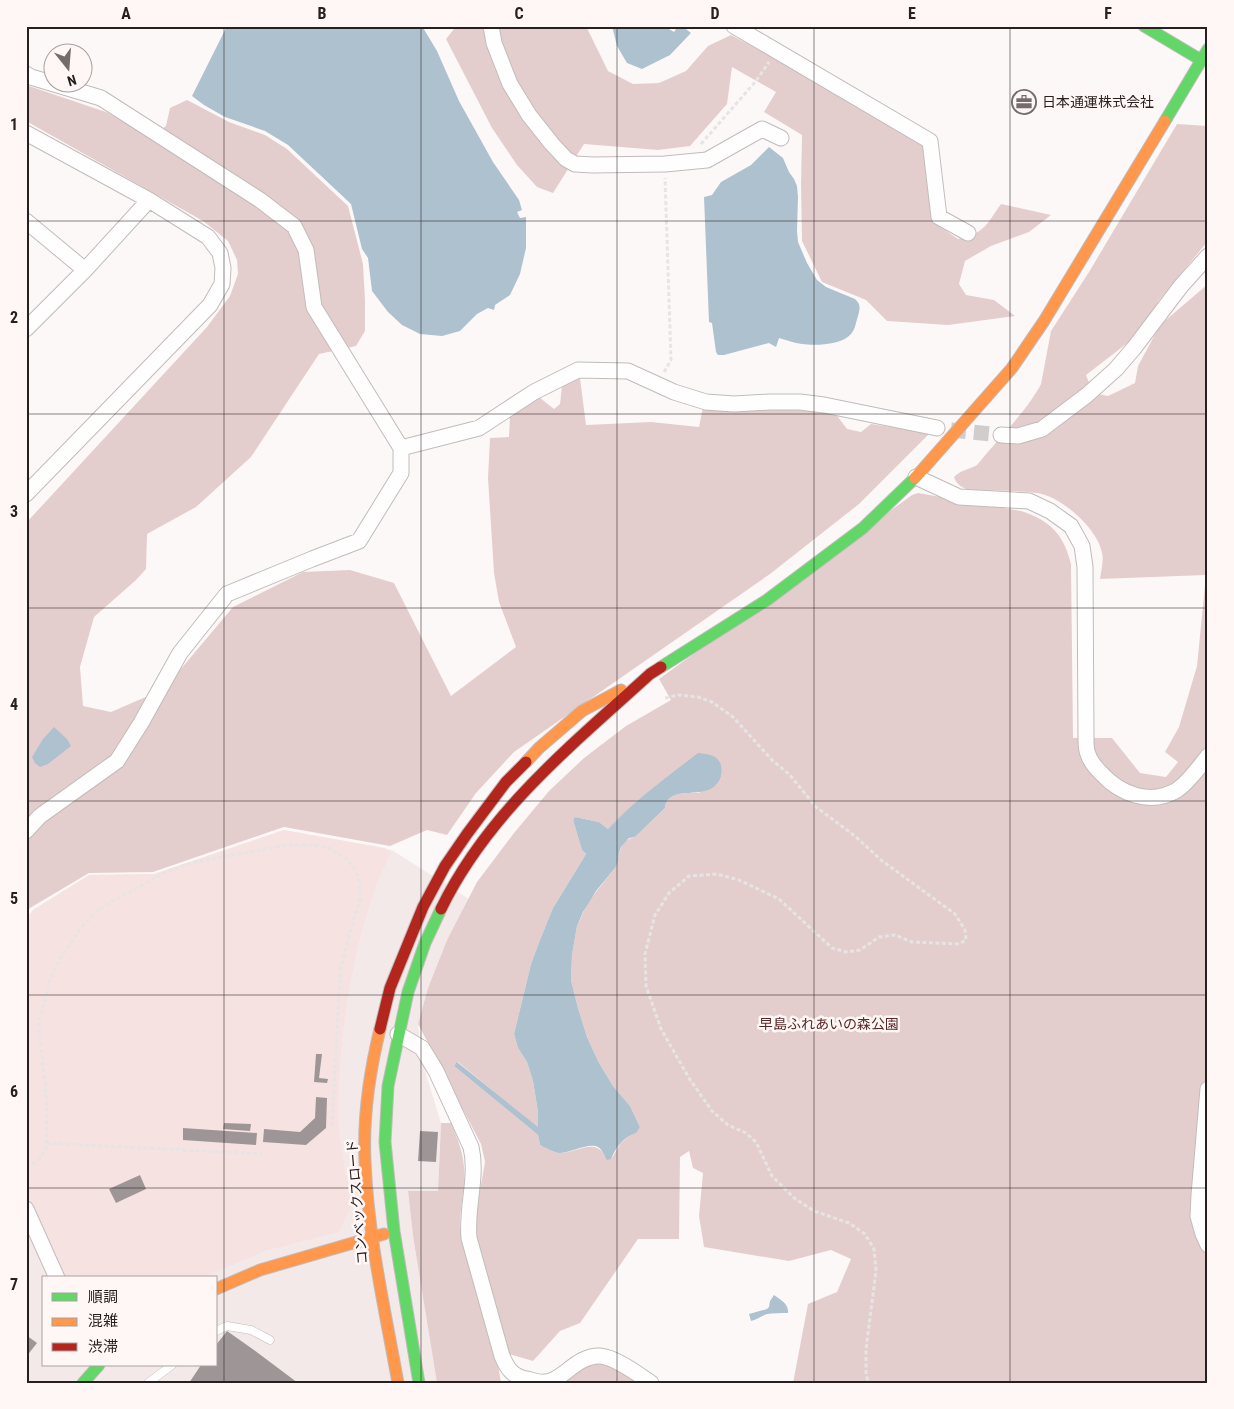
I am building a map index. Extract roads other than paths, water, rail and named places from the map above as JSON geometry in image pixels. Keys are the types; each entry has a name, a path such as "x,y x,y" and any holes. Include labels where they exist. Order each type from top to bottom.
{"street":[{"path":"491,26 494,43 510,84 529,115 552,144 566,159 575,164 684,163 707,160 762,129 781,138"},
{"path":"734,26 930,141 939,218 968,233"},
{"path":"1144,26 1201,60"},
{"path":"419,1383 394,1231 385,1142 388,1086 408,992 425,943 453,885 506,811 551,763 650,674 767,600 862,528 916,477 1012,368 1039,329 1208,49"},
{"path":"26,74 101,98 260,200 294,226 306,250 314,307 401,448 401,473 359,541 227,594 180,653 141,723 117,761 40,816 26,831"},
{"path":"26,133 149,200 208,237 220,253 223,268 222,284 210,305 26,494"},
{"path":"26,329 85,270 149,200"},
{"path":"26,221 85,270"},
{"path":"1002,435 1018,436 1042,429 1116,369 1181,286 1208,256"},
{"path":"401,448 478,428 534,392 578,370 628,371 674,392 706,402 734,404 800,402 824,404 937,428"},
{"path":"916,477 959,497 1029,501 1050,511 1071,526 1082,546 1085,567 1087,754 1109,782 1123,792 1144,798 1159,797 1177,790 1208,756"},
{"name":"コンベックスロード","path":"398,1383 372,1238 365,1161 366,1109 370,1081 379,1032 390,988 423,907 445,866 506,782 539,748 582,711 650,674"},
{"path":"398,1034 422,1048 436,1071 471,1147 474,1160 468,1227 469,1238 502,1356 510,1371 518,1377 545,1382 552,1380 584,1359 601,1356 611,1358 651,1383"},
{"path":"1208,1089 1198,1216 1208,1245"},
{"path":"26,1209 56,1276"},
{"path":"218,1288 260,1270 394,1231"},
{"path":"83,1383 98,1366"}],"lane":[{"path":"218,1330 227,1326 251,1330 270,1340"},
{"path":"148,1383 171,1366"}],"water":[{"path":"227,26 422,26 437,51 459,101 493,162 519,200 522,210 517,212 520,218 526,217 526,248 520,274 510,295 495,305 494,310 488,308 477,314 460,331 442,336 420,334 402,325 388,312 372,291 368,258 362,249 351,204 288,145 265,131 225,117 192,96"},
{"path":"612,26 664,26 674,32 678,26 682,26 691,33 670,55 642,69 627,63 617,46"},
{"path":"769,147 783,158 797,186 798,242 807,263 817,280 826,287 855,299 858,303 859,313 851,334 847,338 835,343 807,345 779,338 776,347 769,343 718,355 712,323 709,322 704,197 712,195 721,182 751,165"},
{"path":"54,727 67,739 71,746 48,764 40,767 32,757 43,739"},
{"path":"698,753 712,756 720,763 722,768 721,776 716,785 709,790 674,795 668,800 665,808 635,837 629,838 621,847 615,868 596,891 583,912 577,926 572,955 571,980 587,1037 598,1061 613,1086 630,1106 640,1127 636,1133 621,1143 611,1159 607,1160 601,1150 594,1146 563,1153 554,1152 540,1145 538,1135 454,1066 457,1062 538,1127 538,1112 533,1081 527,1062 518,1048 514,1034 531,964 540,940 553,908 586,854 582,850 573,820 575,817 599,822 608,829 640,799"},
{"path":"774,1295 786,1305 788,1313 767,1314 751,1321 749,1314 767,1309"}],"tunnel":[{"path":"951,430 1001,435"}],"place":[{"name":"日本通運株式会社","path":"1024,102"}],"park label":[{"name":"早島ふれあいの森公園","path":"829,1024"}]}
